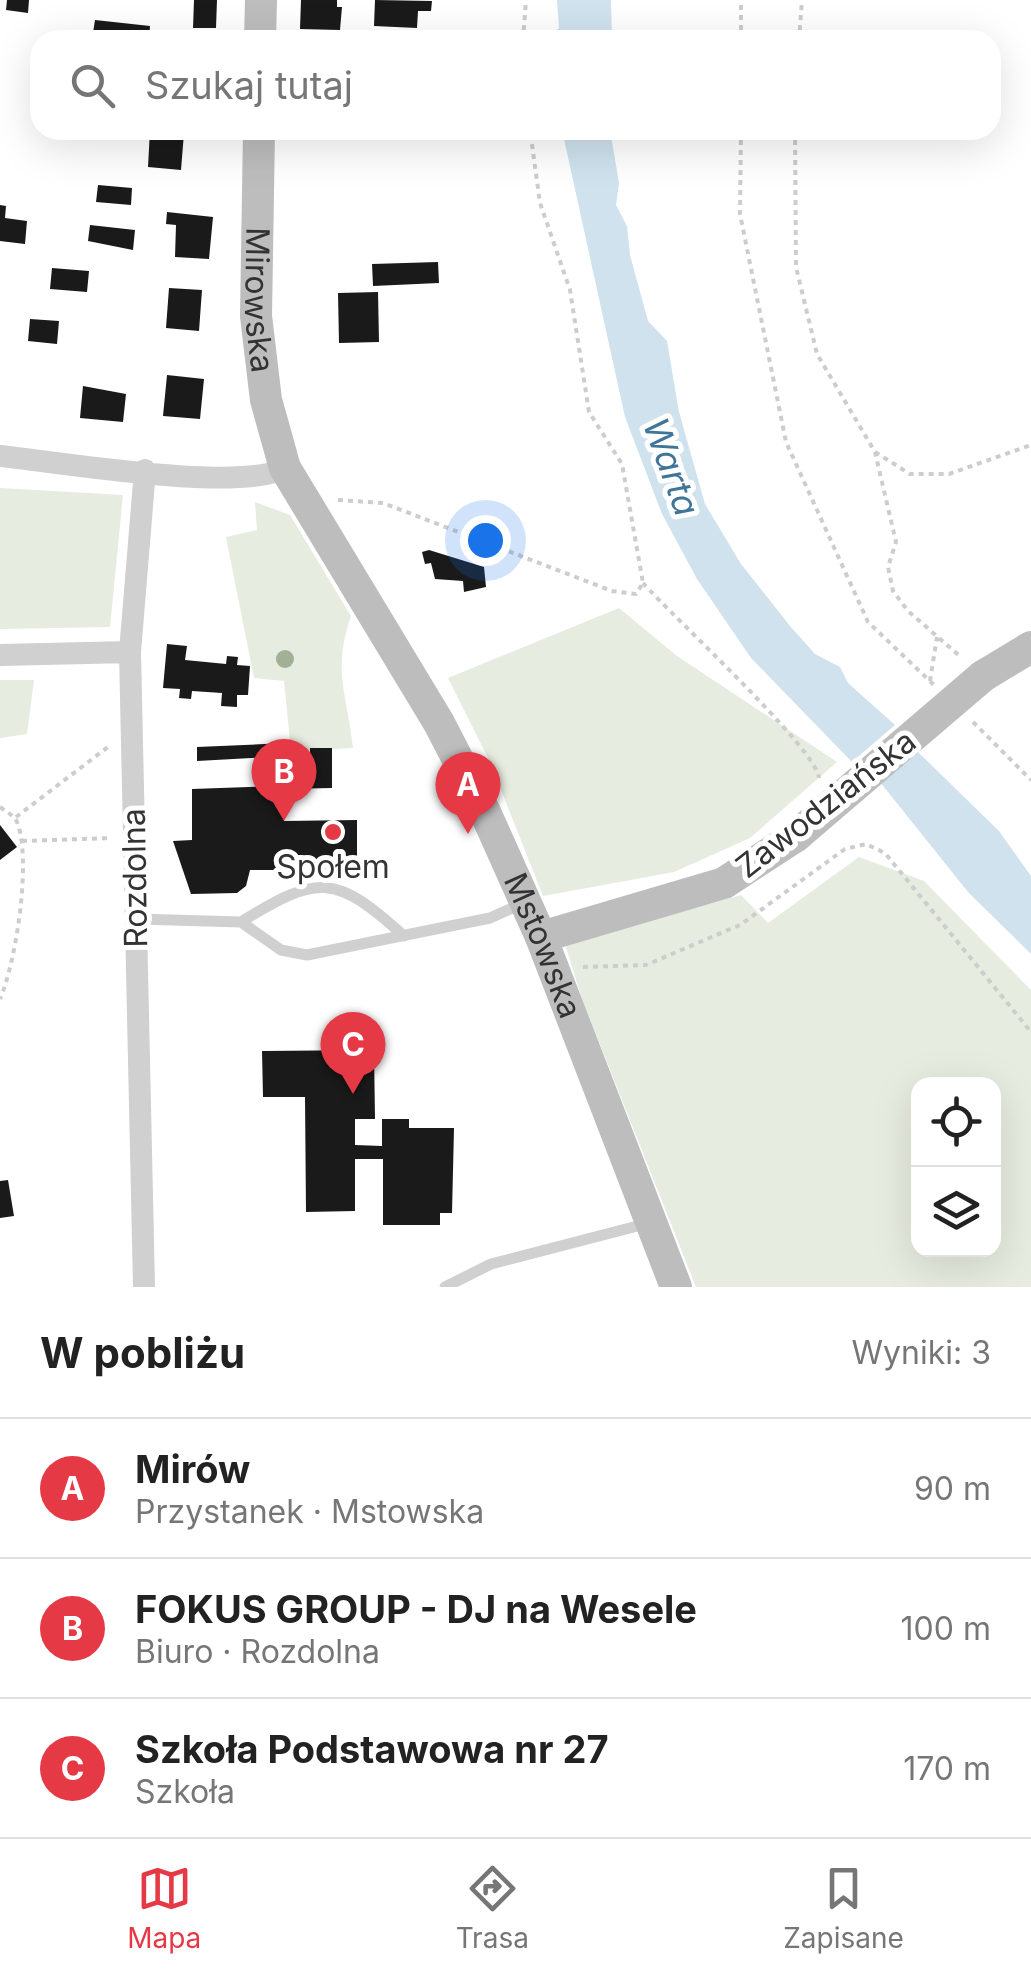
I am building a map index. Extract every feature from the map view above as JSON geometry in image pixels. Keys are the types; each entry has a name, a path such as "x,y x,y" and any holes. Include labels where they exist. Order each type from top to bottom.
{"street":[{"path":"260,30 261,0"},
{"name":"Mirowska","path":"259,140 256,316 266,400 285,468"},
{"path":"0,456 244,477 285,468"},
{"name":"Mstowska","path":"285,468 301,501 463,766 554,968 676,1287"},
{"name":"Rozdolna","path":"144,1287 130,652 145,470"},
{"name":"Zawodziańska","path":"541,937 724,883 796,836 983,676 1031,646"},
{"path":"0,655 130,652"}],"lane":[{"path":"241,922 292,891 338,888 354,893 404,936"},
{"path":"136,919 241,922 291,954 322,954 490,918 525,902"},
{"path":"445,1287 492,1264 653,1222"}],"path":[{"path":"524,30 526,0"},
{"path":"741,0 741,30"},
{"path":"800,30 802,0"},
{"path":"531,140 540,203 570,290 589,412 622,464 643,583 734,679 782,722 818,768 820,790"},
{"path":"740,140 740,214 786,442 868,622 938,689"},
{"path":"795,140 796,267 816,354 875,452 896,542 888,567 894,591 908,611 983,676"},
{"path":"875,452 910,474 949,474 1031,445"},
{"path":"301,501 384,503 612,592 636,594 643,583"},
{"path":"930,681 937,636"},
{"path":"962,712 1031,780"},
{"path":"15,817 109,746"},
{"path":"0,807 15,817 22,841 16,928 0,1000"},
{"path":"22,841 119,838"},
{"path":"554,968 646,965 740,925 845,849 866,844 885,853 1031,1032"}],"shaded area":[{"path":"0,488 123,495 110,627 0,629"},
{"path":"255,502 290,515 351,616 342,668 353,748 291,751 284,681 254,678 226,537 257,530"},
{"path":"619,608 677,656 837,762 750,838 674,872 543,896 490,762 448,678"},
{"path":"0,680 34,680 27,734 0,738"},
{"path":"859,857 924,881 1031,990 1031,1287 696,1287 582,999 565,944 741,895 768,923"}],"water":[{"path":"557,0 611,0 612,30 557,30"},
{"name":"Warta","path":"564,140 612,140 619,183 616,205 627,226 630,255 648,321 667,341 679,412 705,504 741,564 790,626 815,654 840,667 848,683 895,725 852,762 751,658 697,579 662,514 625,417"},
{"path":"917,751 999,831 1031,876 1031,954 968,892 880,782"}],"building":[{"path":"7,0 29,0 28,13 6,10"},
{"path":"194,0 217,0 216,28 193,28"},
{"path":"301,0 337,0 337,7 342,7 340,30 300,29"},
{"path":"375,0 432,1 431,11 418,11 417,28 374,26"},
{"path":"95,20 150,26 150,30 93,30"},
{"path":"149,140 183,140 181,170 148,167"},
{"path":"98,185 132,188 131,205 96,202"},
{"path":"0,205 6,206 5,218 27,221 25,244 0,241"},
{"path":"167,212 213,217 209,259 175,257 176,225 166,224"},
{"path":"90,225 135,230 133,250 88,241"},
{"path":"438,262 439,283 373,286 372,264"},
{"path":"52,268 89,271 87,292 50,289"},
{"path":"169,288 202,290 199,331 166,328"},
{"path":"378,292 379,342 339,343 338,293"},
{"path":"30,319 59,321 57,344 28,341"},
{"path":"167,375 204,379 200,419 163,416"},
{"path":"83,386 126,394 123,422 80,418"},
{"path":"429,550 484,567 486,587 464,592 463,581 435,579 431,563 425,564 422,552"},
{"path":"167,644 187,646 185,660 226,664 227,656 238,657 237,665 250,666 248,695 237,695 237,707 221,706 222,693 192,691 191,699 179,698 180,689 163,688"},
{"path":"287,743 287,756 197,761 197,747"},
{"path":"310,748 332,748 332,788 283,789 284,821 357,820 357,870 250,870 246,886 237,893 191,894 173,841 192,840 192,789 275,786 275,762 310,762"},
{"path":"0,825 17,847 0,860"},
{"path":"374,1050 375,1119 355,1119 355,1145 382,1146 382,1119 409,1119 409,1128 454,1128 452,1213 440,1213 440,1225 383,1225 383,1159 355,1159 355,1211 306,1212 305,1097 263,1097 262,1051"},
{"path":"8,1180 14,1216 0,1218 0,1181"}],"place":[{"name":"FOKUS GROUP - DJ na Wesele","path":"284,821"},
{"name":"Społem","path":"333,832"},
{"name":"Mirów","path":"468,834"},
{"name":"Szkoła Podstawowa nr 27","path":"353,1094"}]}
